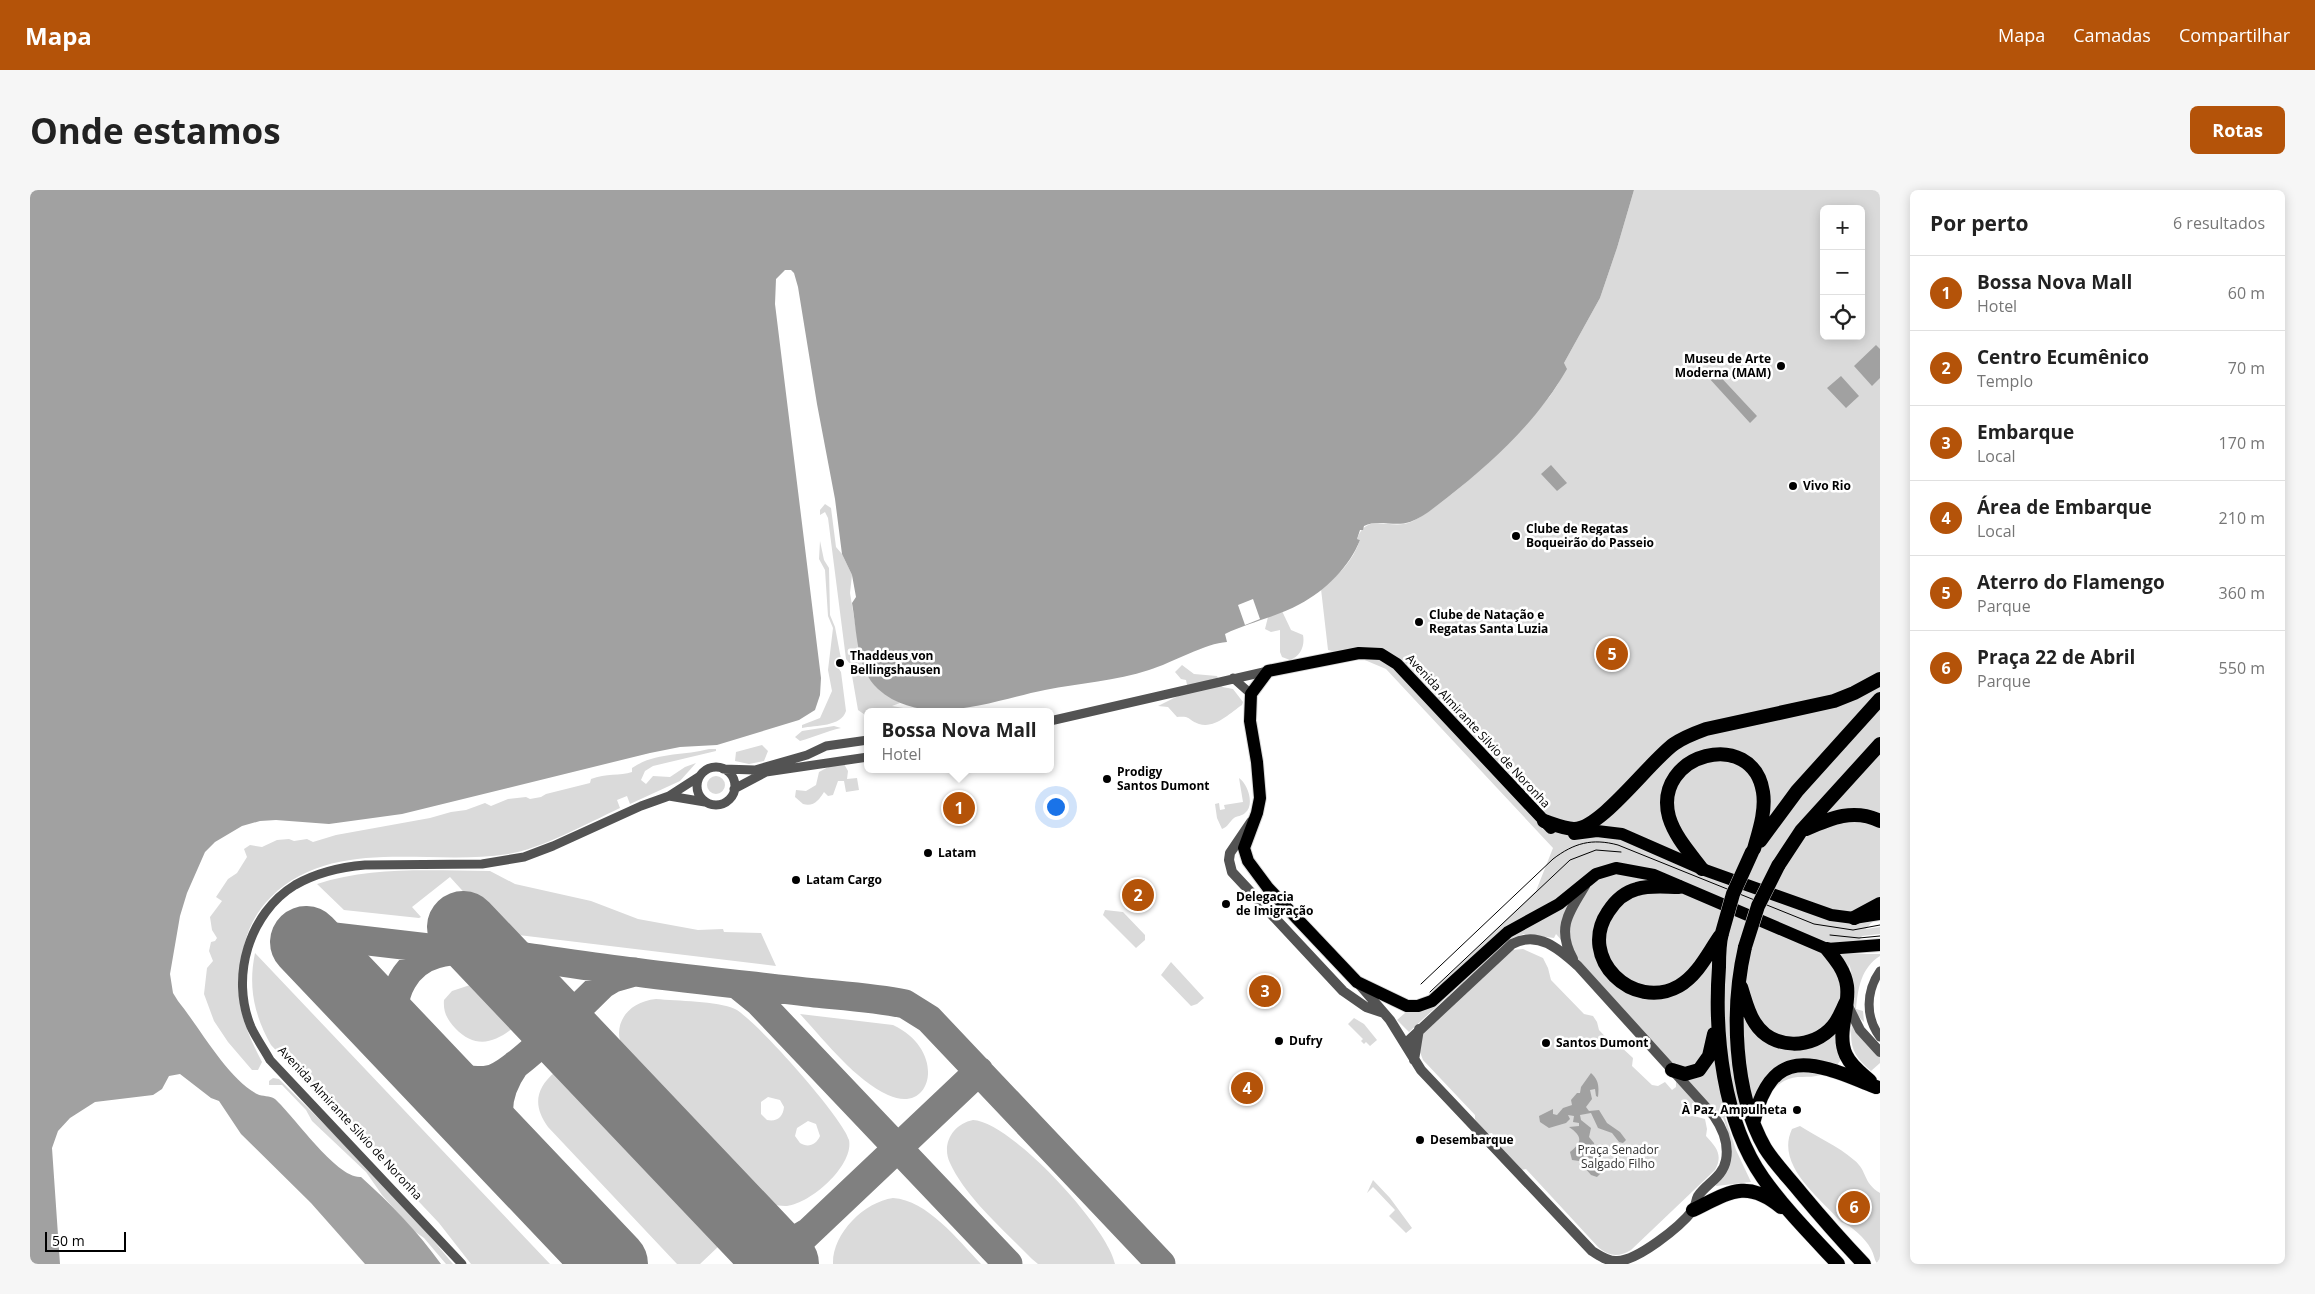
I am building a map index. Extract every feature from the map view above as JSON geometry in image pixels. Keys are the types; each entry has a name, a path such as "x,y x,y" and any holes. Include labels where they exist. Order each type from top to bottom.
{"highway":[{"path":"1544,821 1575,829 1585,827 1609,808 1663,754 1686,737 1706,729 1834,701 1880,679"},
{"path":"1753,850 1796,791 1880,699"},
{"path":"1864,1264 1780,1168 1760,1139 1742,1082 1736,1035 1738,977 1758,906 1778,866 1801,832 1880,744"},
{"path":"1702,869 1675,830 1670,818 1668,805 1670,789 1676,777 1687,764 1700,757 1720,754 1740,759 1753,770 1758,776 1763,792 1763,809 1753,850 1733,894 1721,934 1717,1021 1724,1080 1739,1128 1762,1177 1794,1218 1838,1264"},
{"path":"1801,832 1845,815 1865,816 1880,821"},
{"path":"1679,886 1637,889 1621,897 1612,906 1603,920 1598,935 1600,955 1610,971 1626,986 1633,989 1650,992 1678,987 1690,977 1721,934"},
{"path":"1854,918 1880,904"},
{"path":"1827,949 1836,959 1847,987 1843,1035 1845,1053 1852,1064 1878,1088"},
{"path":"1738,977 1755,1024 1765,1035 1786,1044 1804,1042 1819,1037 1833,1026 1846,1002"},
{"path":"1672,1070 1685,1074 1700,1070 1709,1056 1717,1021"},
{"path":"1754,1121 1766,1087 1778,1073 1792,1067 1808,1064 1821,1066 1878,1088"},
{"path":"1693,1210 1725,1193 1748,1191 1772,1200 1794,1218"}],"main road":[{"name":"Avenida Almirante Silvio de Noronha","path":"1268,670 1359,653 1380,654 1397,664 1553,830 1566,835 1597,831 1622,834 1702,869 1831,915 1854,918 1880,914"},
{"path":"1268,670 1251,694 1250,721 1257,762 1260,798 1257,813 1244,848 1248,861 1268,888 1357,982 1402,1004 1418,1006 1437,998 1499,938 1517,926 1559,904 1602,871 1622,868 1654,875 1709,896 1827,949 1880,945"}],"street":[{"name":"Avenida Almirante Silvio de Noronha","path":"1054,720 1268,670"},
{"path":"1233,678 1251,694"},
{"name":"Avenida Almirante Silvio de Noronha","path":"462,1264 270,1060 251,1027 243,994 245,956 253,934 265,912 287,890 319,874 350,866 364,865 482,864 507,861 553,846 641,806 669,796 710,768 755,770 808,755 826,746 864,741"},
{"name":"Avenida Almirante Silvio de Noronha","path":"669,796 713,804 726,802 734,789 766,772 864,757"},
{"path":"723,768 732,777 734,789"},
{"path":"700,776 697,787 698,793 706,802"},
{"path":"1257,813 1231,850 1229,860 1232,872 1343,991 1366,1007 1385,1013"},
{"path":"1578,966 1566,944 1564,928 1570,912 1590,879"},
{"path":"1357,982 1385,1013 1404,1044 1414,1060 1431,1082 1592,1251 1608,1260 1616,1262 1638,1255 1659,1241 1693,1210 1699,1196 1714,1181 1725,1166 1727,1158 1725,1139 1714,1116 1578,966 1557,948 1546,942 1528,939 1516,941 1404,1044"},
{"path":"1880,971 1870,992 1869,1006 1870,1020 1880,1037"},
{"path":"1846,1002 1860,1030 1880,1052"},
{"path":"1414,1060 1420,1028"}],"green space":[{"name":"Praça Senador Salgado Filho","path":"1634,190 1880,190 1880,917 1866,929 1880,927 1880,934 1862,936 1850,954 1880,954 1869,966 1859,986 1856,1009 1863,1011 1864,1022 1855,1009 1849,964 1852,993 1851,1027 1843,1057 1834,1068 1821,1075 1789,1079 1760,1099 1725,1117 1736,1150 1751,1182 1716,1186 1726,1152 1728,1135 1723,1118 1718,1117 1700,1105 1692,1110 1694,1116 1705,1119 1706,1136 1718,1152 1719,1160 1715,1170 1631,1250 1615,1255 1599,1248 1526,1169 1521,1170 1499,1146 1492,1133 1486,1134 1475,1119 1475,1115 1423,1060 1418,1047 1422,1034 1512,950 1523,949 1543,958 1551,980 1584,1014 1593,1016 1599,1030 1614,1046 1620,1046 1633,1058 1632,1066 1652,1085 1658,1086 1665,1082 1672,1090 1676,1087 1676,1081 1682,1077 1556,934 1554,938 1524,934 1510,939 1409,1032 1397,1020 1405,1013 1419,1012 1536,909 1502,929 1430,996 1429,994 1536,891 1553,848 1386,669 1360,658 1328,650 1321,589 1349,561 1357,548 1360,540 1357,539 1361,530 1373,523 1405,524 1424,515 1480,471 1528,422 1558,384 1564,363 1600,298"},
{"path":"825,504 831,508 836,547 842,554 852,575 850,593 860,653 883,692 900,703 892,706 903,708 864,708 864,714 858,710 850,664 846,659 828,518 825,512 820,515 820,510"},
{"path":"820,541 824,560 829,568 830,615 835,627 841,659 837,666 841,672 846,711 834,723 802,728 802,725 820,718 832,691 828,670 833,628 828,616 825,570 819,559"},
{"path":"1282,611 1291,630 1303,635 1301,650 1297,656 1290,660 1282,657 1280,652 1280,630 1271,632 1265,629 1268,617"},
{"path":"1182,665 1194,674 1217,676 1222,686 1233,689 1243,702 1242,705 1222,719 1205,725 1195,723 1187,718 1177,717 1168,707 1158,706 1178,696 1187,685 1186,680 1181,679 1175,672"},
{"path":"834,726 841,728 800,741 795,737 802,731"},
{"path":"762,745 768,751 764,761 749,764 735,761 736,752"},
{"path":"716,749 716,751 653,766 645,771 641,780 646,784 653,776 670,777 685,767 696,763 680,781 630,804 627,796 617,800 620,808 535,847 508,854 478,857 384,857 353,860 324,866 296,878 271,897 258,912 247,935 241,959 239,975 240,1004 248,1032 262,1062 258,1070 252,1070 228,1042 214,1021 204,994 207,968 213,961 209,951 211,942 217,938 212,930 210,917 222,901 216,897 228,879 237,873 247,857 244,849 250,845 262,847 277,840 289,839 294,841 307,839 313,842 336,835 466,810 485,803 491,806 508,799 541,797 546,794 590,783 591,779 597,777 632,772 632,768 650,759"},
{"path":"844,764 848,771 847,779 857,778 859,790 846,792 844,781 838,781 833,795 828,796 824,792 813,804 803,804 795,797 796,790 806,791 816,785 819,772 832,765"},
{"path":"712,776 720,776 725,781 723,792 712,794 707,789 707,781"},
{"path":"1239,778 1245,785 1250,805 1245,813 1234,818 1222,829 1217,818 1215,804 1219,803 1220,810 1225,809 1224,805 1243,802"},
{"path":"424,870 490,871 515,884 591,901 638,919 698,930 723,929 724,932 761,933 776,966 501,933 450,877 412,907 421,917 419,918 344,910 317,884 359,874 381,872"},
{"path":"1105,910 1123,912 1145,935 1145,940 1136,948 1103,915"},
{"path":"255,953 550,1264 471,1264 439,1223 271,1045 260,1023 254,1000 252,978"},
{"path":"1171,962 1204,998 1197,1004 1191,1006 1161,975"},
{"path":"479,982 485,985 520,1022 496,1039 480,1042 472,1040 455,1028 446,1015 444,1008 444,1000 452,991"},
{"path":"656,999 727,1006 735,1009 761,1031 816,1092 832,1112 849,1140 849,1150 844,1161 828,1182 806,1199 785,1206 764,1200 754,1192 629,1058 623,1048 619,1038 619,1028 622,1020 635,1006 645,1001","holes":["768,1097 780,1100 784,1107 781,1116 777,1119 767,1120 761,1114 761,1102","808,1121 816,1124 820,1136 814,1143 806,1145 800,1143 795,1136 797,1128"]},
{"path":"800,1014 893,1025 910,1036 922,1050 927,1064 928,1078 923,1089 915,1097 903,1099 888,1095 876,1088 852,1070"},
{"path":"1354,1018 1364,1024 1377,1040 1370,1046 1366,1042 1364,1044 1361,1041 1363,1039 1348,1024"},
{"path":"1852,1023 1880,1057 1880,1063 1871,1071 1860,1060 1854,1050 1851,1038"},
{"path":"555,1072 559,1072 720,1242 720,1245 700,1264 677,1264 548,1127 540,1112 538,1098 543,1085"},
{"path":"273,1078 279,1079 368,1169 453,1264 446,1264 424,1238 414,1231 382,1195 366,1172 312,1121 306,1110 282,1085 269,1085 269,1081"},
{"path":"973,1120 989,1125 1010,1138 1055,1178 1077,1202 1095,1226 1108,1247 1115,1264 1038,1264 998,1226 966,1189 957,1176 948,1156 948,1142 955,1130 966,1122"},
{"path":"1800,1126 1854,1160 1861,1168 1870,1185 1880,1193 1880,1264 1877,1264 1871,1249 1862,1237 1854,1229 1841,1222 1811,1191 1794,1168 1789,1155 1788,1142 1792,1129"},
{"path":"1373,1180 1390,1198 1412,1228 1406,1233 1389,1216 1395,1210 1376,1190 1373,1187 1367,1193"},
{"path":"893,1198 906,1200 930,1213 981,1264 833,1264 838,1242 852,1221 871,1206"}],"shaded area":[{"path":"30,190 1634,190 1600,298 1564,363 1567,369 1543,405 1514,439 1482,469 1434,508 1410,522 1398,524 1375,523 1364,526 1363,530 1360,530 1357,539 1360,540 1350,559 1336,577 1319,592 1291,609 1225,634 1227,642 1199,649 1158,667 1136,674 1045,690 966,708 916,708 896,701 878,689 865,671 861,660 852,603 856,597 852,575 842,554 835,499 798,287 794,273 791,270 785,270 776,279 775,304 821,678 820,695 815,710 799,720 717,745 680,747 650,753 402,814 329,824 276,820 260,821 242,826 215,842 205,852 187,893 180,916 170,974 173,993 178,1001 214,1052 235,1077 257,1094 275,1099 328,1158 351,1175 361,1177 403,1218 441,1264 365,1264 311,1203 241,1134 219,1101 211,1098 180,1074 169,1076 162,1089 153,1095 95,1102 70,1118 58,1131 52,1148 60,1264 30,1264"},
{"path":"1876,345 1880,349 1880,378 1872,386 1854,366"},
{"path":"1715,371 1757,416 1750,423 1708,377"},
{"path":"1841,376 1859,396 1846,408 1827,388"},
{"path":"1551,465 1567,483 1557,491 1541,474"},
{"path":"1591,1073 1596,1078 1598,1084 1598,1097 1596,1096 1595,1089 1590,1090 1592,1099 1586,1107 1589,1111 1599,1110 1607,1123 1620,1132 1626,1140 1623,1143 1619,1142 1612,1133 1598,1128 1591,1113 1580,1115 1581,1120 1591,1128 1589,1137 1594,1143 1601,1173 1597,1177 1591,1175 1579,1161 1572,1160 1570,1152 1579,1142 1576,1133 1569,1127 1579,1126 1579,1123 1573,1122 1574,1116 1568,1115 1570,1119 1566,1123 1549,1128 1540,1122 1539,1116 1553,1109 1553,1114 1557,1115 1563,1108 1572,1105 1571,1100 1577,1093 1580,1093 1581,1087"}],"pier":[{"path":"1253,599 1260,619 1245,625 1238,605"}],"taxiway":[{"path":"317,953 318,942 326,936 446,950"},
{"path":"409,1049 396,1022 395,1000 402,980 409,971 426,958 436,954 458,951 492,952 621,970 905,1004 929,1019 1161,1264"},
{"path":"429,1070 452,1077 476,1081 492,1079 503,1074 532,1052 603,984 613,978 634,972"},
{"path":"738,985 759,1002 1008,1264"},
{"path":"579,1006 576,1022 578,1036 584,1050 593,1063"},
{"path":"512,1158 502,1133 498,1111 502,1089 515,1065"},
{"path":"775,1264 979,1071"},
{"path":"747,1227 769,1239 783,1242 791,1241 807,1233"}],"runway":[{"path":"463,927 783,1264"},
{"path":"306,942 612,1264"}],"tram line":[{"path":"1421,984 1553,859 1568,849 1584,843 1600,842 1618,845 1814,924 1853,930 1880,925"},
{"path":"1430,992 1570,860 1596,850 1621,852"},
{"path":"1830,935 1859,938 1880,936"}],"place":[{"name":"Museu de Arte Moderna (MAM)","path":"1781,366"},
{"name":"Vivo Rio","path":"1793,486"},
{"name":"Clube de Regatas Boqueirão do Passeio","path":"1516,536"},
{"name":"Clube de Natação e Regatas Santa Luzia","path":"1419,622"},
{"name":"Aterro do Flamengo","path":"1612,654"},
{"name":"Thaddeus von Bellingshausen","path":"840,663"},
{"name":"Prodigy Santos Dumont","path":"1107,779"},
{"name":"Bossa Nova Mall","path":"959,808"},
{"name":"Latam","path":"928,853"},
{"name":"Latam Cargo","path":"796,880"},
{"name":"Centro Ecumênico","path":"1138,895"},
{"name":"Delegacia de Imigração","path":"1226,904"},
{"name":"Embarque","path":"1265,991"},
{"name":"Dufry","path":"1279,1041"},
{"name":"Santos Dumont","path":"1546,1043"},
{"name":"Área de Embarque","path":"1247,1088"},
{"name":"À Paz, Ampulheta","path":"1797,1110"},
{"name":"Desembarque","path":"1420,1140"},
{"name":"Praça 22 de Abril","path":"1854,1207"}]}
